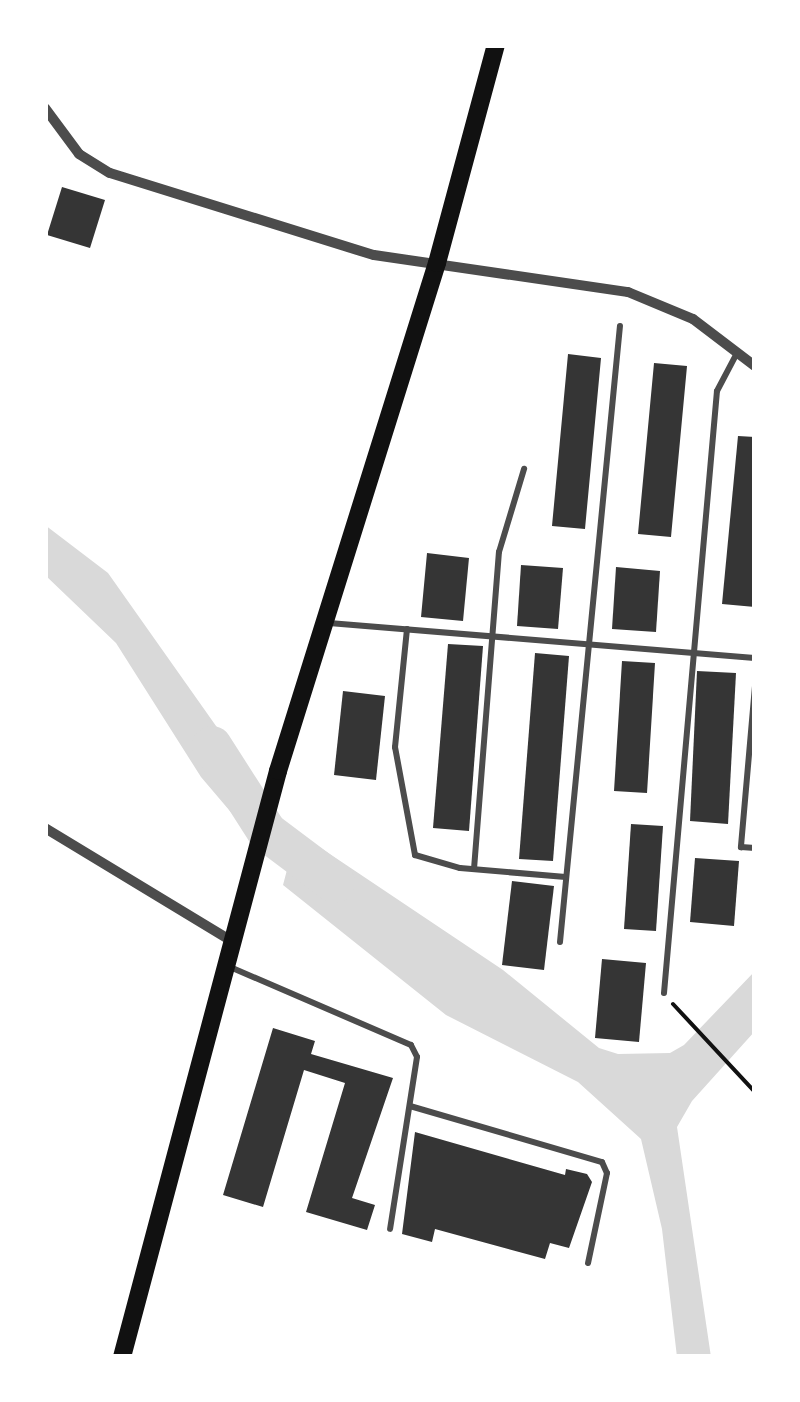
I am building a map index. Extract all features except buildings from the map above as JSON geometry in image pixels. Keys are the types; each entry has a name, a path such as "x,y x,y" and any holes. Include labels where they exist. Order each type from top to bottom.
{"main road":[{"path":"122,1357 230,967 278,771 436,263 496,45"}],"street":[{"path":"45,108 78,154 110,173 374,254 628,292 693,319 755,366"},
{"path":"45,828 236,944"}],"lane":[{"path":"560,942 620,326"},
{"path":"664,994 717,391 738,353"},
{"path":"474,870 499,552 524,470"},
{"path":"324,622 755,658"},
{"path":"407,629 395,747 415,855 474,870 566,877"},
{"path":"755,686 741,846 755,848"},
{"path":"230,967 411,1046 417,1057 390,1230"},
{"path":"410,1106 602,1162 607,1173 588,1263"}],"path":[{"path":"664,994 755,1092"}],"shaded area":[{"path":"45,525 108,573 245,767 235,817 201,777 116,643 45,575"},
{"path":"297,832 503,970 599,1048 618,1054 670,1053 684,1045 755,971 755,1031 692,1101 677,1127 711,1357 677,1357 662,1229 641,1139 578,1082 446,1015 283,885"}],"waterway":[{"path":"212,746 267,832 335,883"}]}
